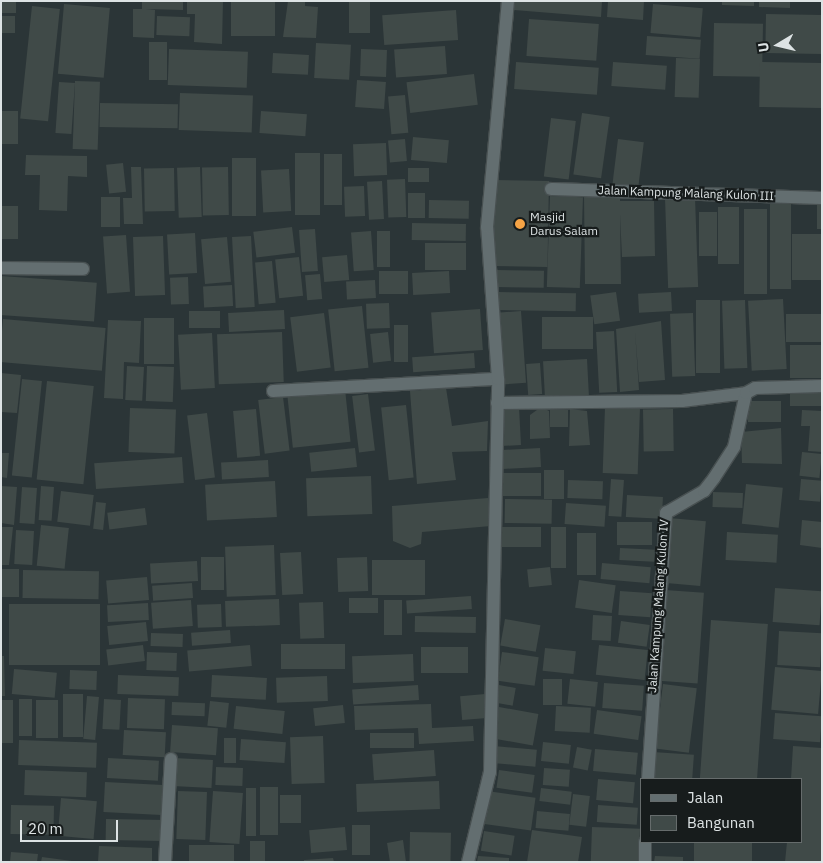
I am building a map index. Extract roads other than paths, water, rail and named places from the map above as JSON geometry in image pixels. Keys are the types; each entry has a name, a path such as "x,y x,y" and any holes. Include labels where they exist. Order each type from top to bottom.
{"street":[{"path":"468,862 490,772 498,379 487,227 508,1"},
{"name":"Jalan Kampung Malang Kulon III","path":"551,189 822,198"},
{"path":"1,268 83,269"},
{"path":"273,391 498,379"},
{"path":"497,403 682,401 746,393 755,388 822,386"},
{"name":"Jalan Kampung Malang Kulon IV","path":"648,778 666,513 704,492 734,448 746,393"},
{"path":"164,862 171,759"},
{"path":"645,843 645,862"}],"place":[{"name":"Masjid Darus Salam","path":"520,224"}]}
